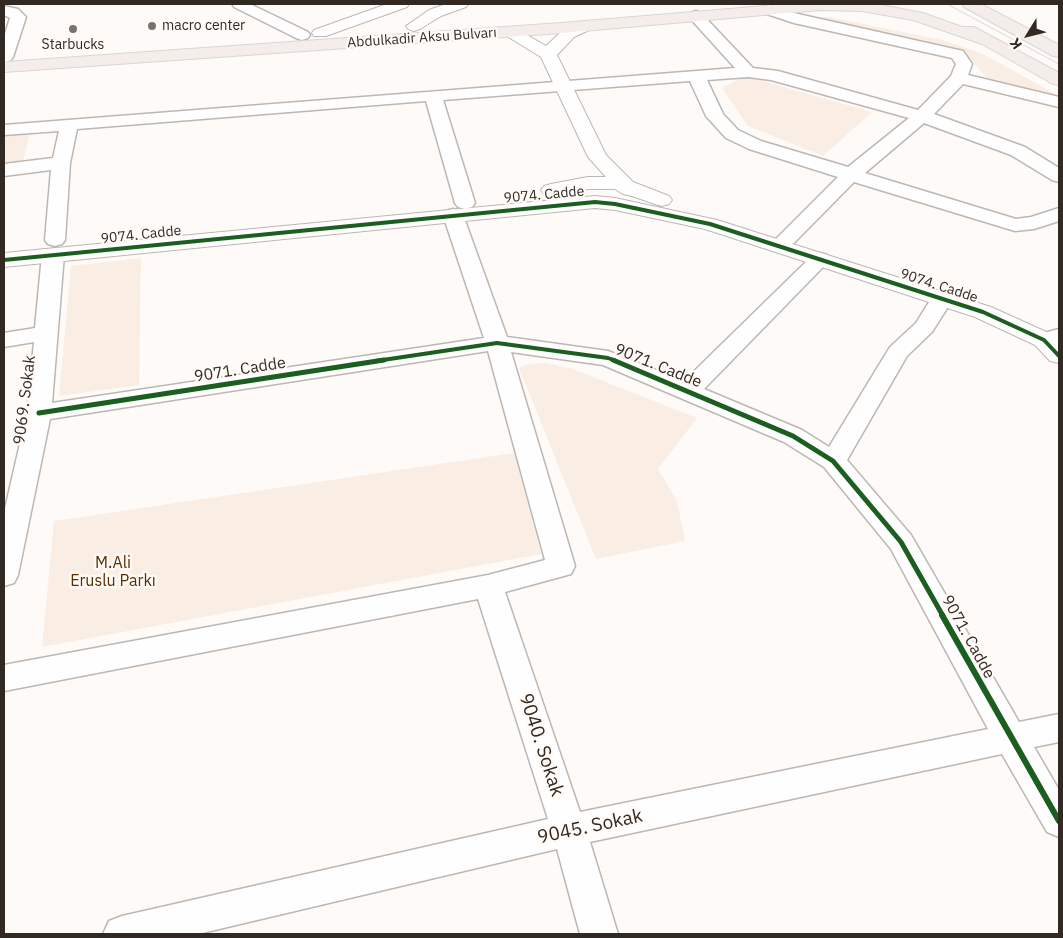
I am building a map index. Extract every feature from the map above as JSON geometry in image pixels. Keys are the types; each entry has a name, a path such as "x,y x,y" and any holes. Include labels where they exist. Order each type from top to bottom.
{"main road":[{"name":"Abdulkadir Aksu Bulvarı","path":"4,60 414,26 720,4"},
{"name":"Abdulkadir Aksu Bulvarı","path":"4,60 511,32 841,4"},
{"path":"926,4 984,40 1059,80"},
{"path":"970,4 1059,52"},
{"path":"999,4 996,8 1002,15 1032,37"},
{"path":"810,6 862,6 891,10 917,16 984,40"}],"street":[{"path":"239,4 302,35"},
{"path":"320,34 401,4"},
{"path":"414,26 435,13 460,4"},
{"path":"4,60 18,17 13,9"},
{"path":"769,10 794,18 953,52 962,59 964,64 959,78 922,116 850,175 780,246"},
{"path":"696,16 748,72"},
{"path":"548,54 568,34 585,26"},
{"path":"511,32 548,54 598,157 606,194"},
{"path":"4,130 433,95 748,72 772,75 922,116 1018,151 1059,176"},
{"path":"696,75 715,116 732,134 755,145 1015,225 1034,223 1059,214"},
{"path":"959,78 1059,102"},
{"path":"4,678 488,586 562,566 459,209 433,95"},
{"name":"9069. Sokak","path":"4,565 39,413 61,164 69,125"},
{"path":"598,157 596,171 606,194"},
{"path":"4,170 61,164"},
{"name":"9074. Cadde","path":"4,245 54,247 606,194 710,224 983,312 1051,338 1059,356"},
{"name":"9074. Cadde","path":"4,260 54,247"},
{"path":"688,391 820,259"},
{"path":"833,460 898,352 924,327 942,299"},
{"path":"4,340 45,333"},
{"name":"9071. Cadde","path":"39,413 497,343 608,358 793,436 833,460 902,542 1011,739 1059,821"},
{"name":"9040. Sokak","path":"488,586 569,830 599,934"},
{"name":"9045. Sokak","path":"122,934 569,830 1059,728"}],"green space":[{"path":"829,17 942,40 981,53 1059,96 1059,99 988,79 967,56 798,18"},
{"path":"745,76 872,112 823,156 748,126 722,88"},
{"path":"30,132 23,161 4,163 4,135"},
{"path":"141,258 139,385 59,396 71,266"},
{"path":"546,363 573,369 697,418 658,469 677,501 685,541 596,559 519,368 528,364"},
{"name":"M.Ali Eruslu Parkı","path":"514,453 541,554 42,647 54,521"}],"tram line":[{"path":"947,4 1059,64"}],"cycle path":[{"path":"4,260 595,202 615,204 710,224 983,312 1044,340 1059,356"},
{"path":"39,413 497,343 608,358 793,436 833,461 901,542 1059,821"}],"place":[{"name":"macro center","path":"152,26"},
{"name":"Starbucks","path":"73,29"}]}
